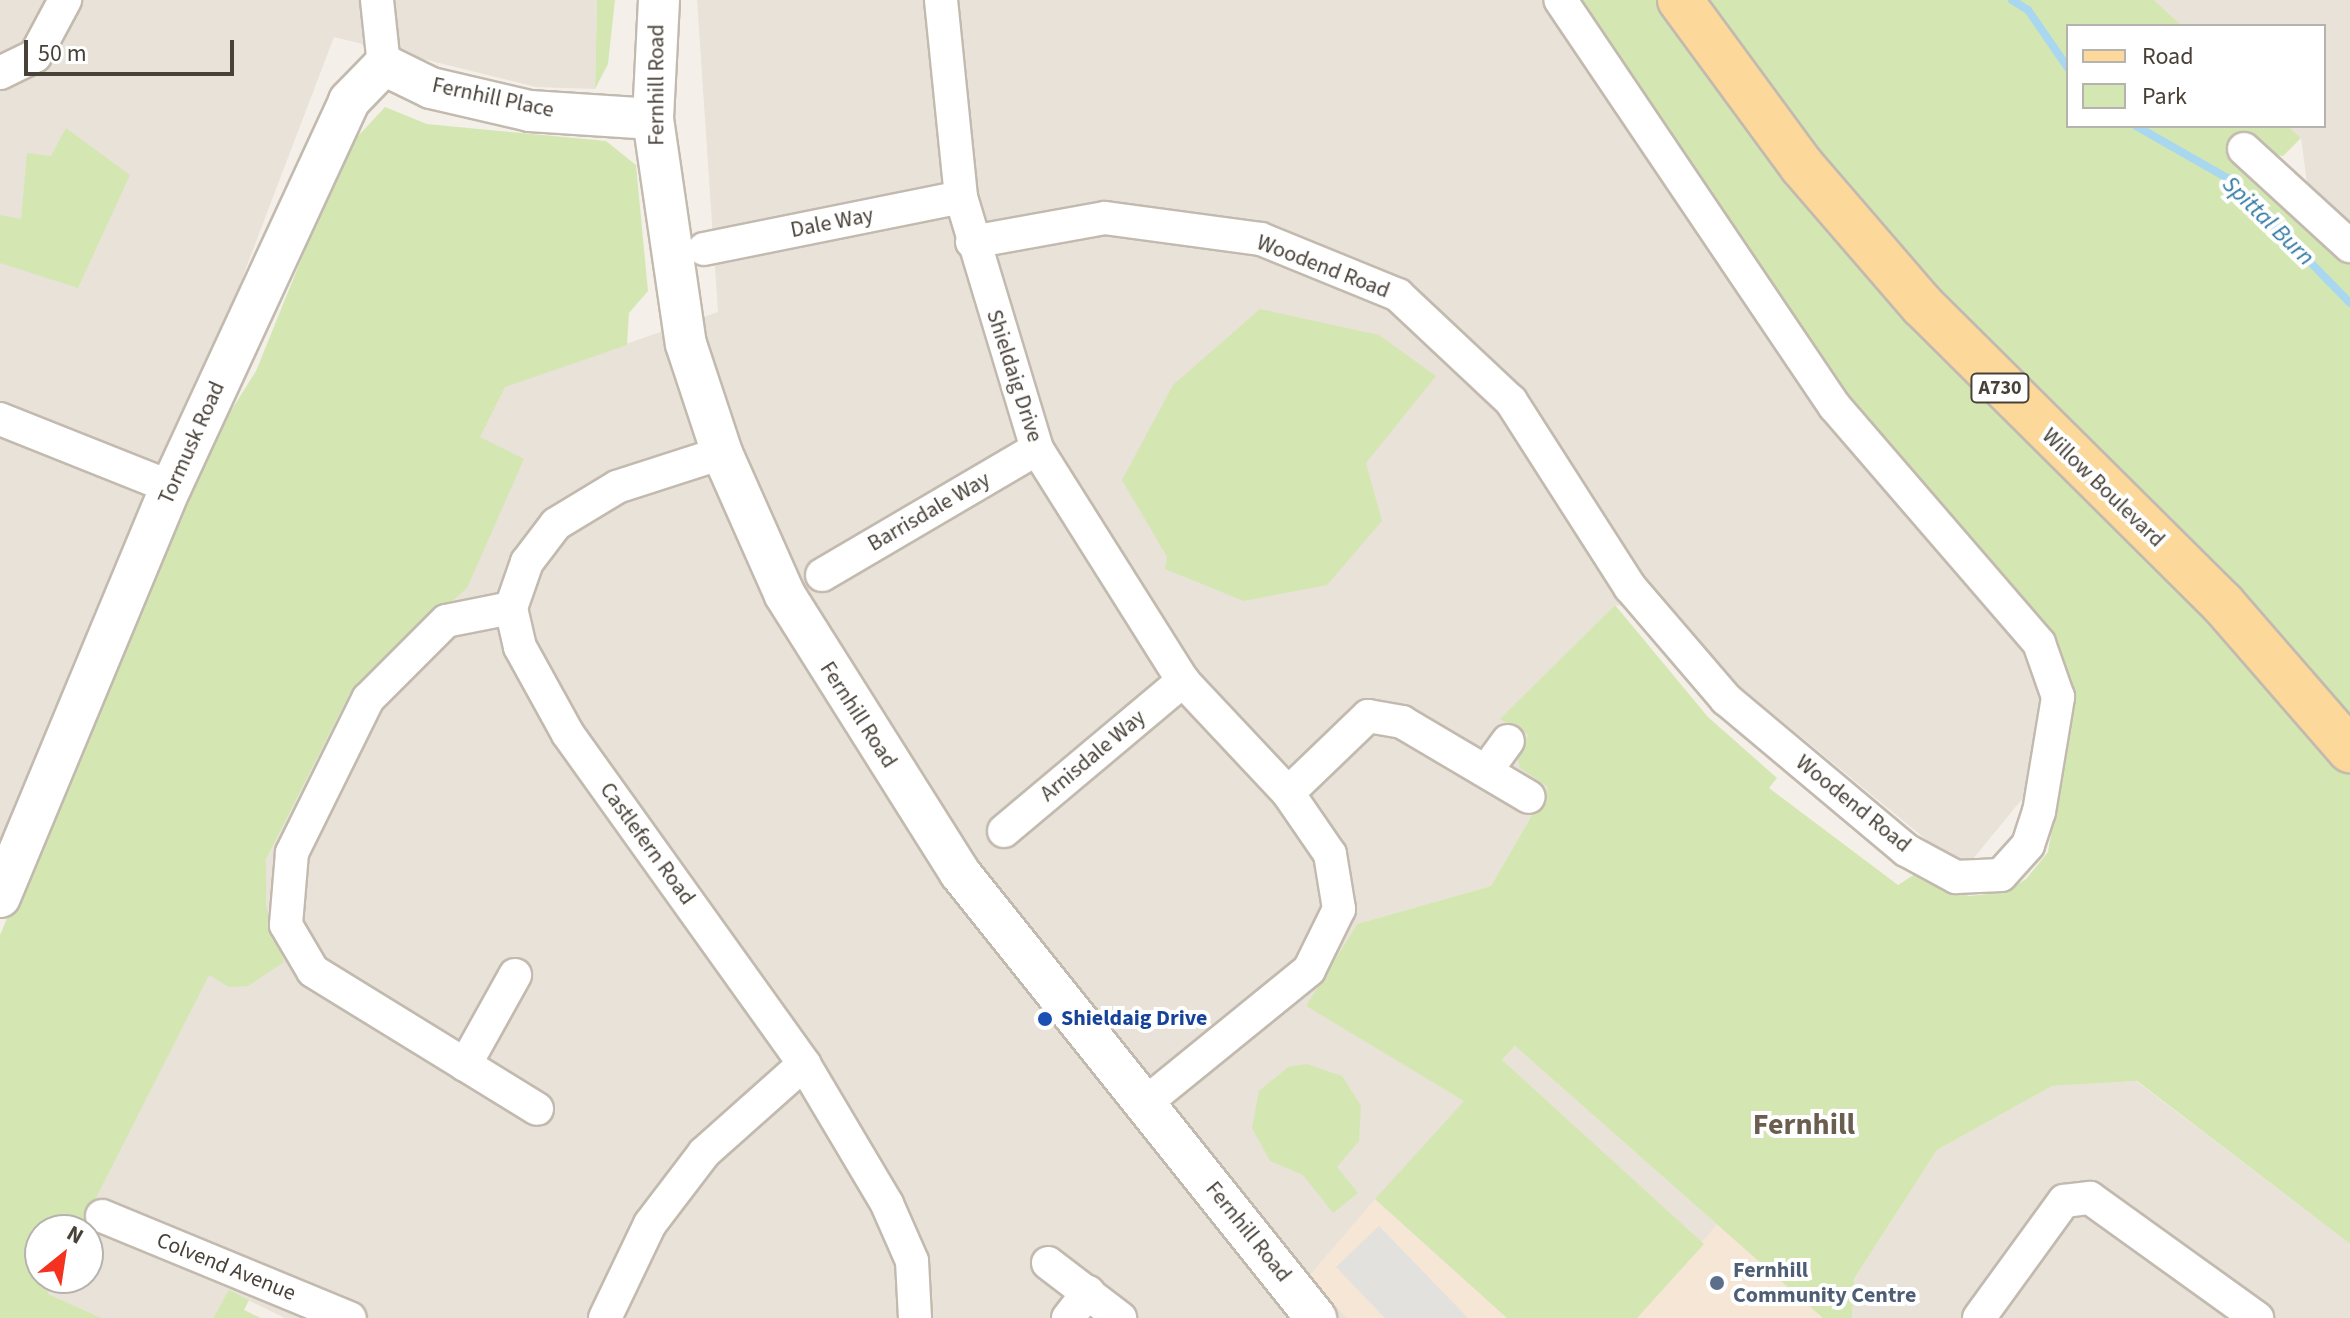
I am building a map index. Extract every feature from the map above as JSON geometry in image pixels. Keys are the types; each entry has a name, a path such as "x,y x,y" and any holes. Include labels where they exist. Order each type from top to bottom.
{"main road":[{"name":"Willow Boulevard","path":"1680,0 1802,166 1923,306 2223,604 2350,750"}],"street":[{"path":"0,73 35,56 65,0"},
{"path":"377,0 384,65"},
{"name":"Fernhill Road","path":"659,0 653,119 686,344 722,453 785,595 943,847 1312,1317"},
{"name":"Shieldaig Drive","path":"941,0 961,197 972,242 1037,449 1183,681 1288,793 1330,854 1339,909 1309,970 1144,1104"},
{"name":"Woodend Road","path":"972,242 1105,218 1261,239 1398,295 1511,401 1630,587 1726,699 1906,850 1956,877 2001,875 2028,845 2041,797 2058,697 2039,643 1835,407 1560,0"},
{"name":"Fernhill Place","path":"384,65 431,88 530,111 653,119"},
{"name":"Tormusk Road","path":"0,897 171,487 349,101 384,65"},
{"path":"2244,149 2350,246"},
{"name":"Dale Way","path":"704,249 961,197"},
{"path":"0,419 171,487"},
{"name":"Barrisdale Way","path":"822,575 1037,449"},
{"path":"537,1109 313,971 286,925 292,853 368,699 446,621 511,608 527,562 556,524 617,487 722,453"},
{"name":"Castlefern Road","path":"511,608 520,647 568,734 804,1064 912,1261 915,1318"},
{"name":"Arnisdale Way","path":"1004,831 1183,681"},
{"path":"1288,793 1368,716 1402,722 1529,797"},
{"path":"1486,771 1508,741"},
{"path":"465,1065 515,975"},
{"path":"605,1318 650,1224 704,1153 804,1064"},
{"path":"1979,1318 2064,1201 2090,1198 2257,1318"},
{"name":"Colvend Avenue","path":"104,1217 350,1318"},
{"path":"1048,1263 1120,1318"},
{"path":"1068,1318 1088,1292"}],"shaded area":[{"path":"0,0 597,0 595,89 536,87 334,37 161,491 0,877"},
{"path":"697,0 1575,0 2066,657 2027,793 1968,865 1946,856 1721,671 1668,613 1615,605 1501,719 1528,735 1517,755 1548,787 1491,886 1357,924 1306,1006 1465,1101 1515,1046 1823,1318 285,1318 229,1291 213,1318 102,1318 48,1294 104,1294 104,1214 88,1214 505,386 718,312"},
{"path":"2154,0 2350,0 2350,223 2307,183 2301,138 2290,128 2326,128 2326,24 2180,24"},
{"path":"2136,1081 2350,1244 2350,1318 1852,1318 1854,1279 1937,1150 2052,1086"},
{"path":"1375,1199 1507,1318 1346,1318 1309,1276"},
{"path":"1718,1223 1823,1318 1637,1318"},
{"path":"1379,1226 1468,1318 1385,1318 1336,1267"}],"green space":[{"path":"597,0 615,0 608,64 595,89"},
{"path":"1573,0 2154,0 2180,24 2066,24 2066,128 2290,128 2301,138 2283,156 2271,154 2350,259 2350,1244 2137,1081 2052,1086 1937,1150 1854,1279 1852,1318 1823,1318 1515,1046 1502,1060 1704,1244 1637,1318 1507,1318 1375,1199 1464,1101 1306,1006 1357,924 1491,886 1548,787 1520,768 1517,756 1528,735 1500,719 1615,605 1708,717 1777,778 1769,788 1898,885 1915,874 1969,896 2006,892 2026,879 2048,852 2070,722 2067,676 2053,645 1844,390"},
{"path":"385,107 427,124 606,141 636,165 648,291 629,313 627,345 505,387 480,437 524,459 467,588 351,691 266,860 266,906 284,962 248,986 229,987 209,975 88,1214 24,1214 24,1294 48,1294 102,1318 0,1318 0,935 200,460 256,371 346,149"},
{"path":"66,128 130,175 78,288 0,263 0,215 21,219 27,153 51,156"},
{"path":"1260,309 1379,335 1436,376 1366,463 1382,521 1327,585 1244,601 1165,569 1167,557 1122,480 1173,385"},
{"path":"1307,1064 1342,1076 1361,1106 1359,1141 1337,1167 1358,1193 1333,1213 1303,1175 1270,1161 1252,1128 1259,1091 1288,1067"},
{"path":"229,1290 249,1300 244,1310 261,1318 213,1318"}],"waterway":[{"name":"Spittal Burn","path":"2012,0 2028,10 2066,65"},
{"name":"Spittal Burn","path":"2140,128 2229,179 2350,303"}],"place":[{"name":"Shieldaig Drive","path":"1045,1019"},
{"name":"Fernhill Community Centre","path":"1717,1283"}],"district":[{"name":"Fernhill","path":"1804,1125"}]}
